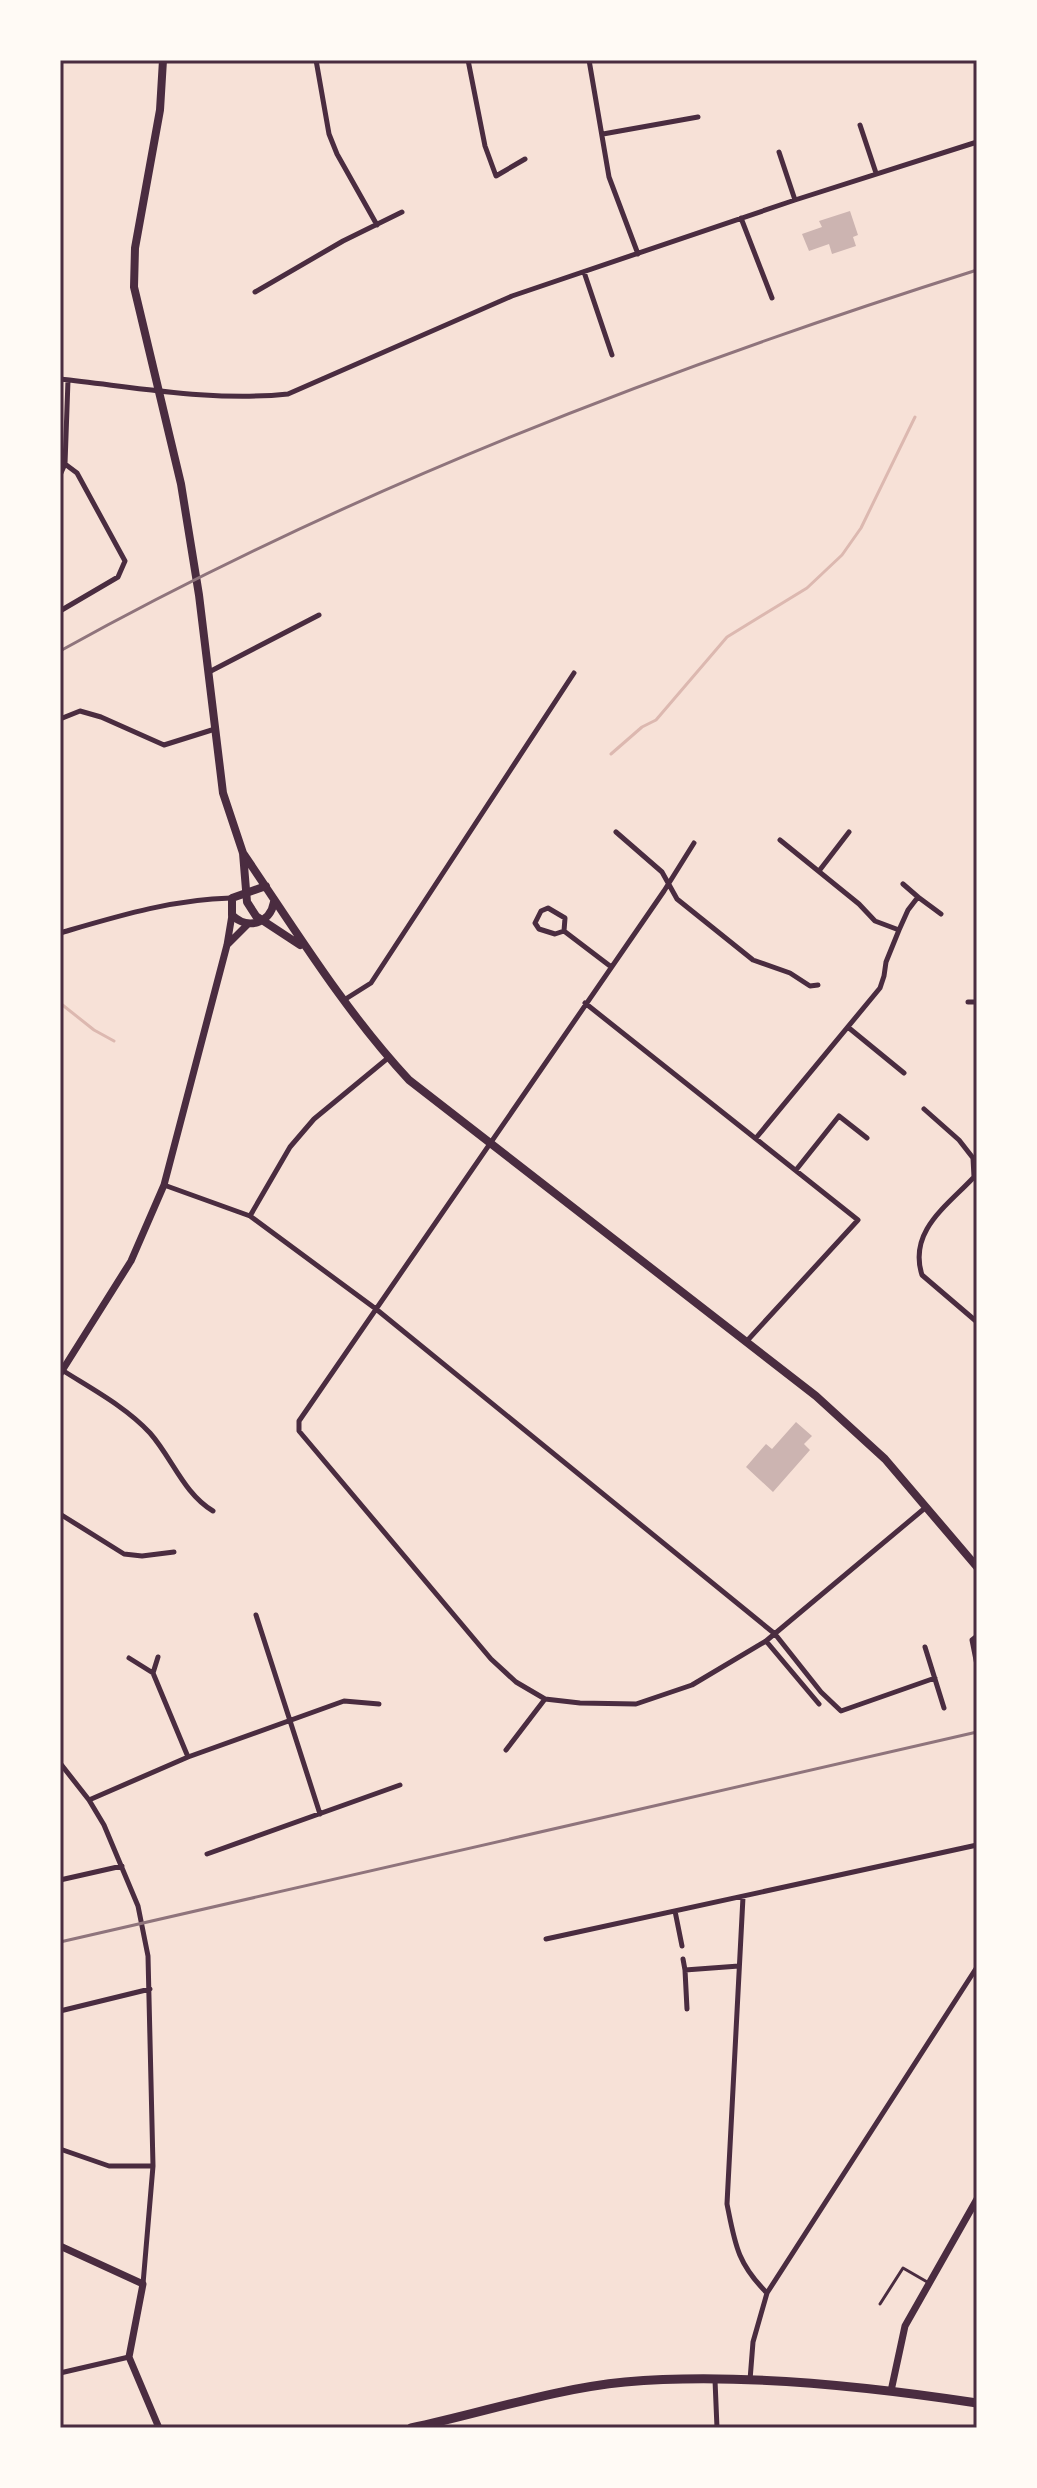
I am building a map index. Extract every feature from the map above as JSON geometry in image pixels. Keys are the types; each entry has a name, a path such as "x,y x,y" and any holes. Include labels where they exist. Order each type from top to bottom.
{"highway":[{"path":"413,2428 433,2426 576,2389 626,2382 750,2381 891,2391 977,2403"}],"main road":[{"path":"163,60 160,110 135,248 134,287 181,484 199,595 223,793 243,853 250,910 307,950"},
{"path":"243,853 307,950 388,1058 409,1080 816,1396 885,1459 977,1567"},
{"path":"266,886 232,898 232,915 239,922 248,924 264,920 273,910 274,901"}],"street":[{"path":"316,60 329,134 377,225"},
{"path":"468,60 485,146 496,176 525,159"},
{"path":"589,60 609,177 638,254"},
{"path":"603,134 698,117"},
{"path":"860,125 876,173"},
{"path":"60,379 157,391 258,397 288,394 512,296 977,142"},
{"path":"779,152 795,200"},
{"path":"255,292 343,241 402,212"},
{"path":"741,218 772,298"},
{"path":"584,272 612,355"},
{"path":"60,475 65,464 68,380"},
{"path":"60,611 118,577 125,561 77,473 65,464"},
{"path":"209,672 319,615"},
{"path":"344,1000 371,983 574,673"},
{"path":"60,719 80,711 164,745 215,729"},
{"path":"616,832 662,872 677,899 753,960 790,973 810,986 818,985"},
{"path":"819,871 849,832"},
{"path":"780,840 875,921 899,930"},
{"path":"694,843 299,1421 299,1431 489,1658 516,1682 545,1699 636,1704 692,1685 766,1641 926,1507"},
{"path":"903,884 941,914"},
{"path":"756,1138 880,988 899,930 918,897"},
{"path":"60,933 116,916 232,898"},
{"path":"548,908 554,910 565,918 564,931 555,934 539,929 535,923 537,917 548,908"},
{"path":"213,1511 200,1504 150,1434 129,1414 61,1372 125,1271 164,1185 227,945 232,915"},
{"path":"227,945 248,924"},
{"path":"564,931 610,966"},
{"path":"968,1002 977,1002"},
{"path":"585,1003 858,1220 746,1342"},
{"path":"849,1028 904,1073"},
{"path":"250,1216 290,1147 314,1119 388,1058"},
{"path":"924,1109 959,1140 973,1158 976,1178 929,1225 918,1247 922,1275 977,1322"},
{"path":"796,1170 839,1116 867,1138"},
{"path":"164,1185 250,1216 376,1309 775,1634 821,1692 841,1711 935,1678"},
{"path":"60,1514 124,1554 142,1556 174,1552"},
{"path":"256,1615 320,1814"},
{"path":"977,1636 972,1640 977,1665"},
{"path":"766,1641 819,1704"},
{"path":"925,1647 944,1708"},
{"path":"153,1673 158,1657"},
{"path":"129,1658 153,1673 188,1757"},
{"path":"506,1750 545,1699"},
{"path":"89,1800 188,1757 344,1701 379,1704"},
{"path":"60,1763 89,1800 122,1866 142,1924 148,1956 153,2166 143,2284 129,2357 159,2428"},
{"path":"207,1854 400,1785"},
{"path":"546,1939 977,1845"},
{"path":"60,1880 122,1866"},
{"path":"743,1897 727,2204 734,2241 747,2273 767,2293"},
{"path":"675,1911 682,1946"},
{"path":"683,1959 687,2009"},
{"path":"685,1970 739,1966"},
{"path":"750,2381 753,2342 767,2293 977,1967"},
{"path":"60,2011 150,1989"},
{"path":"60,2149 109,2166 153,2166"},
{"path":"891,2391 902,2335 977,2199"},
{"path":"60,2246 143,2284"},
{"path":"60,2373 129,2357"},
{"path":"715,2380 717,2428"}],"lane":[{"path":"880,2304 903,2268 929,2283"}],"building":[{"path":"850,211 858,235 853,237 856,246 832,254 829,244 809,251 802,234 822,227 819,221"},
{"path":"796,1422 812,1436 804,1444 810,1450 773,1492 746,1467 766,1444 772,1449"}],"waterway":[{"path":"611,754 642,727 656,720 727,637 807,588 842,555 861,528 915,417"},
{"path":"60,1003 94,1030 114,1041"}],"railway":[{"path":"60,651 281,538 509,438 741,349 977,270"},
{"path":"60,1942 977,1732"}]}
